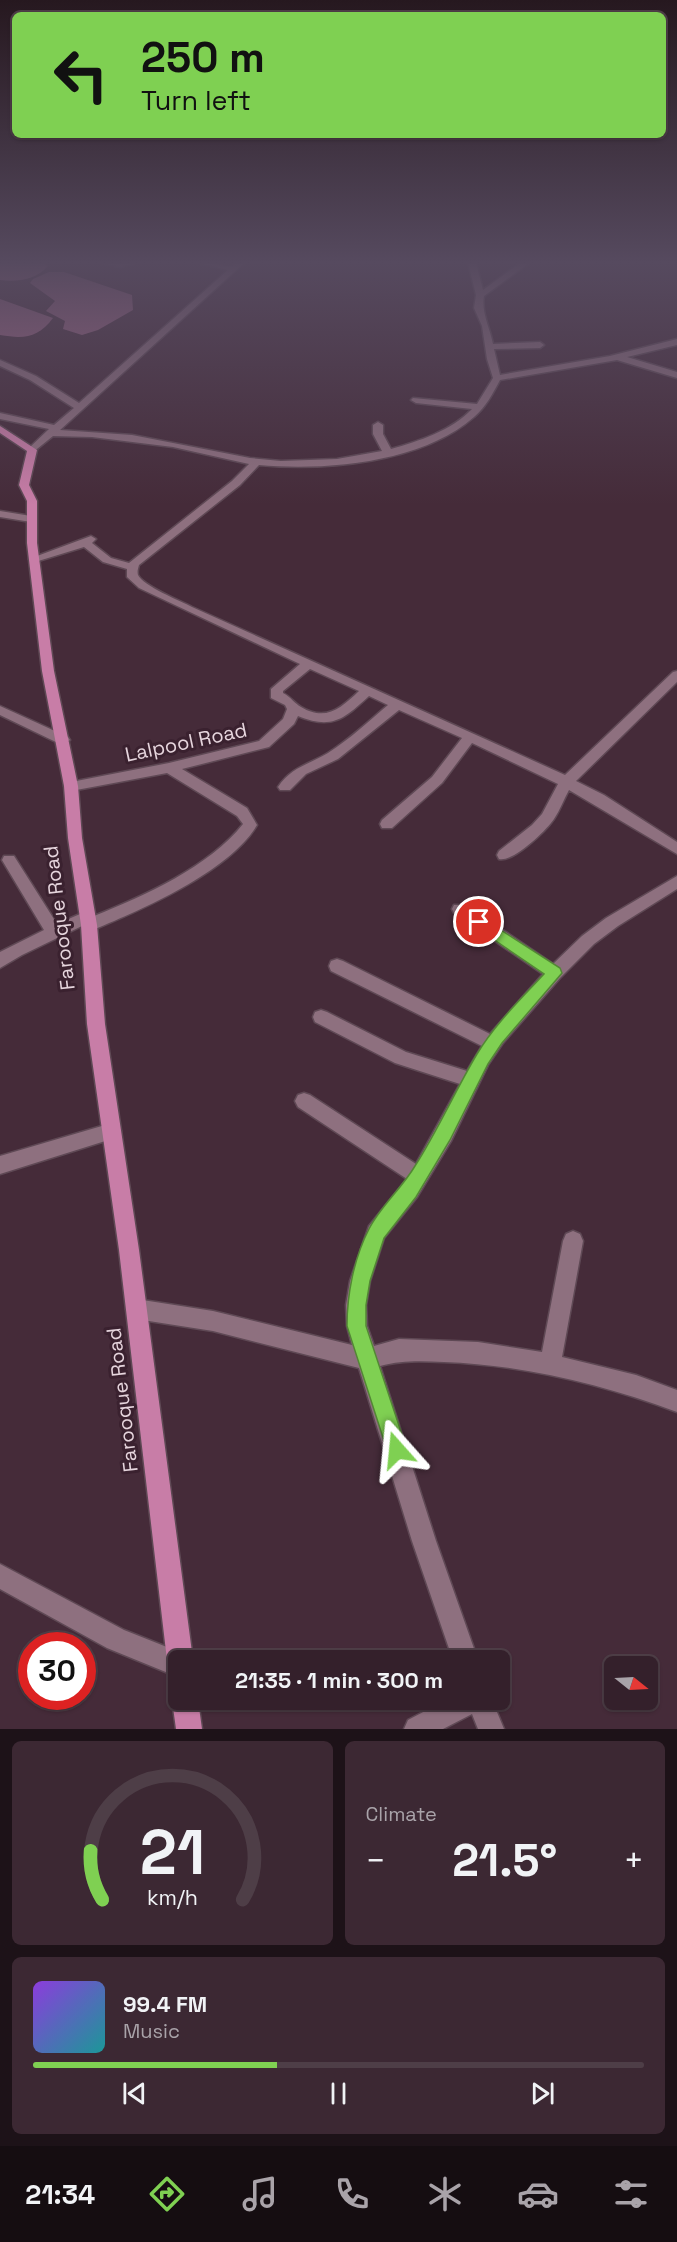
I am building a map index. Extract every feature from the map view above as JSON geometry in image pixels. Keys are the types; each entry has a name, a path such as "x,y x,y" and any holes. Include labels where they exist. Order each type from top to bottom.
{"main road":[{"path":"0,429 32,450"},
{"name":"Farooque Road","path":"32,450 24,479 32,501 31,519 48,672 71,786 75,838 88,921 96,1024 136,1309 177,1650"},
{"path":"186,1710 189,1729"}],"street":[{"path":"32,450 150,344"},
{"path":"0,416 55,430 106,435 212,452 257,462 336,461 412,447 442,434 467,418 479,407 497,378 489,344"},
{"path":"497,378 591,362 670,344"},
{"path":"489,347 540,345"},
{"path":"616,357 677,375"},
{"path":"0,363 33,378 79,407"},
{"path":"416,400 479,407"},
{"path":"378,425 378,434 388,453"},
{"path":"133,567 192,516 236,483 257,462"},
{"path":"0,514 31,519"},
{"path":"35,559 89,541 98,556 111,563 133,567"},
{"path":"133,567 134,577 152,591 599,798 677,849"},
{"path":"308,664 274,692 290,702 294,709 316,718 330,720 341,715 368,691"},
{"path":"504,855 530,836 548,816 566,782 677,675"},
{"path":"285,787 301,771 333,756 398,704"},
{"name":"Lalpool Road","path":"71,786 169,768 264,744 289,721 294,709"},
{"path":"0,710 63,740"},
{"path":"387,824 437,780 470,737"},
{"path":"0,961 16,950 55,933 159,896 237,841 250,825 242,812 169,768"},
{"path":"9,860 34,904 55,933"},
{"path":"462,1650 424,1540 357,1326 356,1305 360,1281 376,1233 410,1191 444,1135 471,1080 494,1043 554,973 588,940 612,922 677,882"},
{"path":"460,909 554,973"},
{"path":"337,966 494,1043"},
{"path":"321,1017 401,1058 471,1080"},
{"path":"304,1101 418,1176"},
{"path":"0,1165 112,1131"},
{"path":"550,1365 573,1241"},
{"path":"136,1309 213,1321 367,1359 399,1350 522,1358 636,1386 677,1401"},
{"path":"0,1576 116,1639 168,1659"},
{"path":"417,1729 452,1710"},
{"path":"483,1710 491,1729"}],"route":[{"path":"397,1450 357,1326 356,1305 360,1281 376,1233 410,1191 444,1135 482,1059 497,1038 554,973 479,922"}]}
